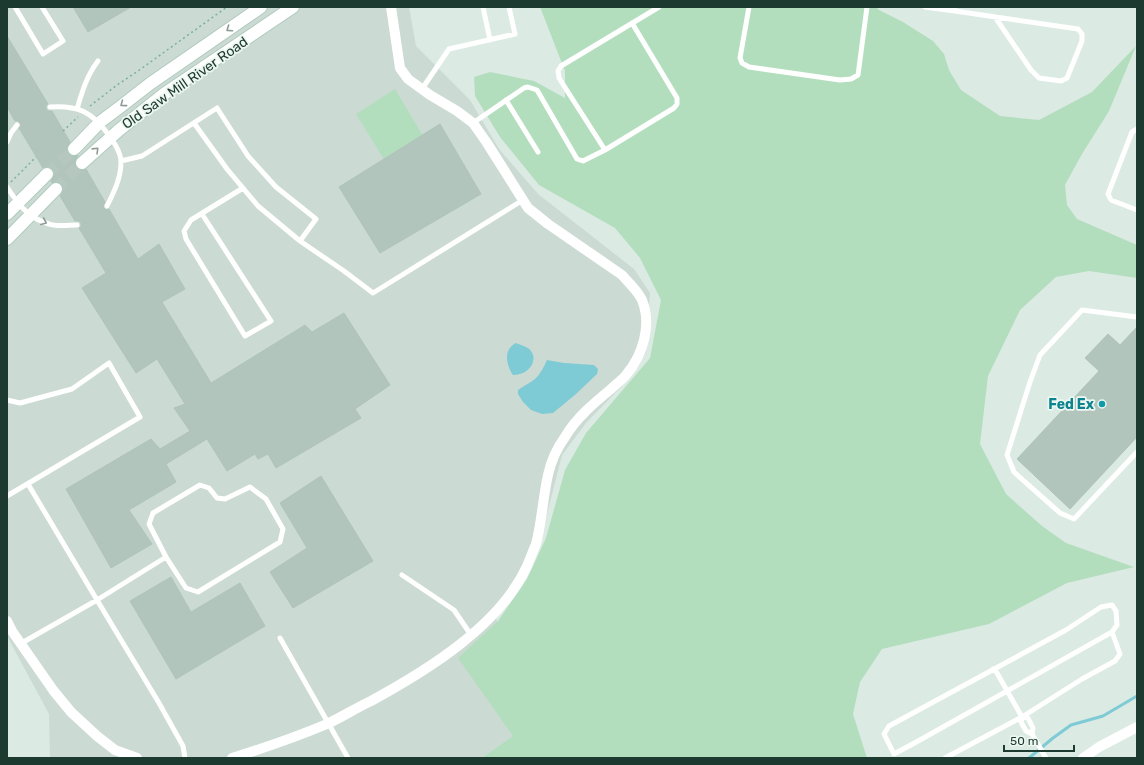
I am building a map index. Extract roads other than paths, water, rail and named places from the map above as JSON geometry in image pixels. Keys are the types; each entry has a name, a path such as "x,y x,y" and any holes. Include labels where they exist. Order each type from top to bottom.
{"street":[{"name":"Old Saw Mill River Road","path":"74,149 100,122 151,83 261,7"},
{"name":"Old Saw Mill River Road","path":"82,164 110,137 164,94 293,7"},
{"path":"232,758 276,744 329,723 399,685 456,648 488,620 510,595 526,568 536,543 548,474 556,453 566,435 584,413 626,375 638,357 645,337 646,317 642,300 622,275 548,224 528,208 487,143 473,124 457,111 408,79 400,68 390,7"},
{"path":"7,214 47,174"},
{"path":"7,239 56,189"},
{"path":"7,622 20,644 52,690 71,712 115,750 136,758"},
{"path":"1083,758 1099,747 1137,727"}],"lane":[{"path":"15,7 43,54 63,42 42,7"},
{"path":"483,7 490,40"},
{"path":"422,89 449,49 514,34 509,7"},
{"path":"605,150 559,78 558,71 561,66 659,7"},
{"path":"749,7 740,58 742,63 749,67 840,80 851,80 858,76 867,7"},
{"path":"925,7 955,9 995,18 1078,30 1082,34 1082,41 1067,78 1061,81 1039,78 1031,70 995,18"},
{"path":"473,124 524,88 528,87 537,90 577,159 583,161 605,150 674,108 677,104 677,98 632,23"},
{"path":"78,109 87,81 98,61"},
{"path":"506,100 538,152"},
{"path":"50,107 59,106 78,109 84,112 100,122 116,144 121,161 118,182 107,206"},
{"path":"121,161 142,156 217,108 248,156 276,187 316,218 300,241"},
{"path":"194,123 227,168 258,206 300,241 373,293 523,200"},
{"path":"7,142 9,131 18,125"},
{"path":"1137,129 1132,132 1108,194 1111,200 1137,210"},
{"path":"7,187 17,203 30,216 50,225 78,225"},
{"path":"202,214 271,321 245,336 186,239 184,231 191,220 243,188"},
{"path":"1137,318 1082,310 1040,355 1007,455 1014,472 1060,513 1074,519 1137,452"},
{"path":"7,400 20,403 72,389 109,363 140,417 7,496"},
{"path":"28,484 159,703 183,746 185,758"},
{"path":"200,486 209,488 217,498 226,499 250,487 266,499 283,529 280,542 198,592 186,588 166,557 149,524 153,513 200,486"},
{"path":"20,644 97,600 166,557"},
{"path":"402,575 454,610 471,635"},
{"path":"1112,604 1116,611 1117,625 1112,632 894,756 884,734 889,726 993,669 1066,630 1101,607 1112,604"},
{"path":"945,758 1022,717 1115,661 1120,654 1112,632"},
{"path":"280,638 348,758"},
{"path":"993,669 1008,691 1022,717 1021,722 1026,731 1032,734 1046,758"},
{"path":"1022,717 1028,718 1033,728 1032,734"}],"water":[{"path":"516,343 528,348 532,352 533,361 528,370 524,373 513,375 507,362 507,353"},
{"path":"547,360 594,365 598,369 597,374 553,413 542,414 531,410 523,402 518,394 518,390 536,378"}],"waterway":[{"path":"1029,758 1071,725 1103,716 1137,696"}],"tunnel":[{"path":"47,174 74,149"},
{"path":"56,189 82,163"}],"place":[{"name":"Fed Ex","path":"1102,404"}]}
